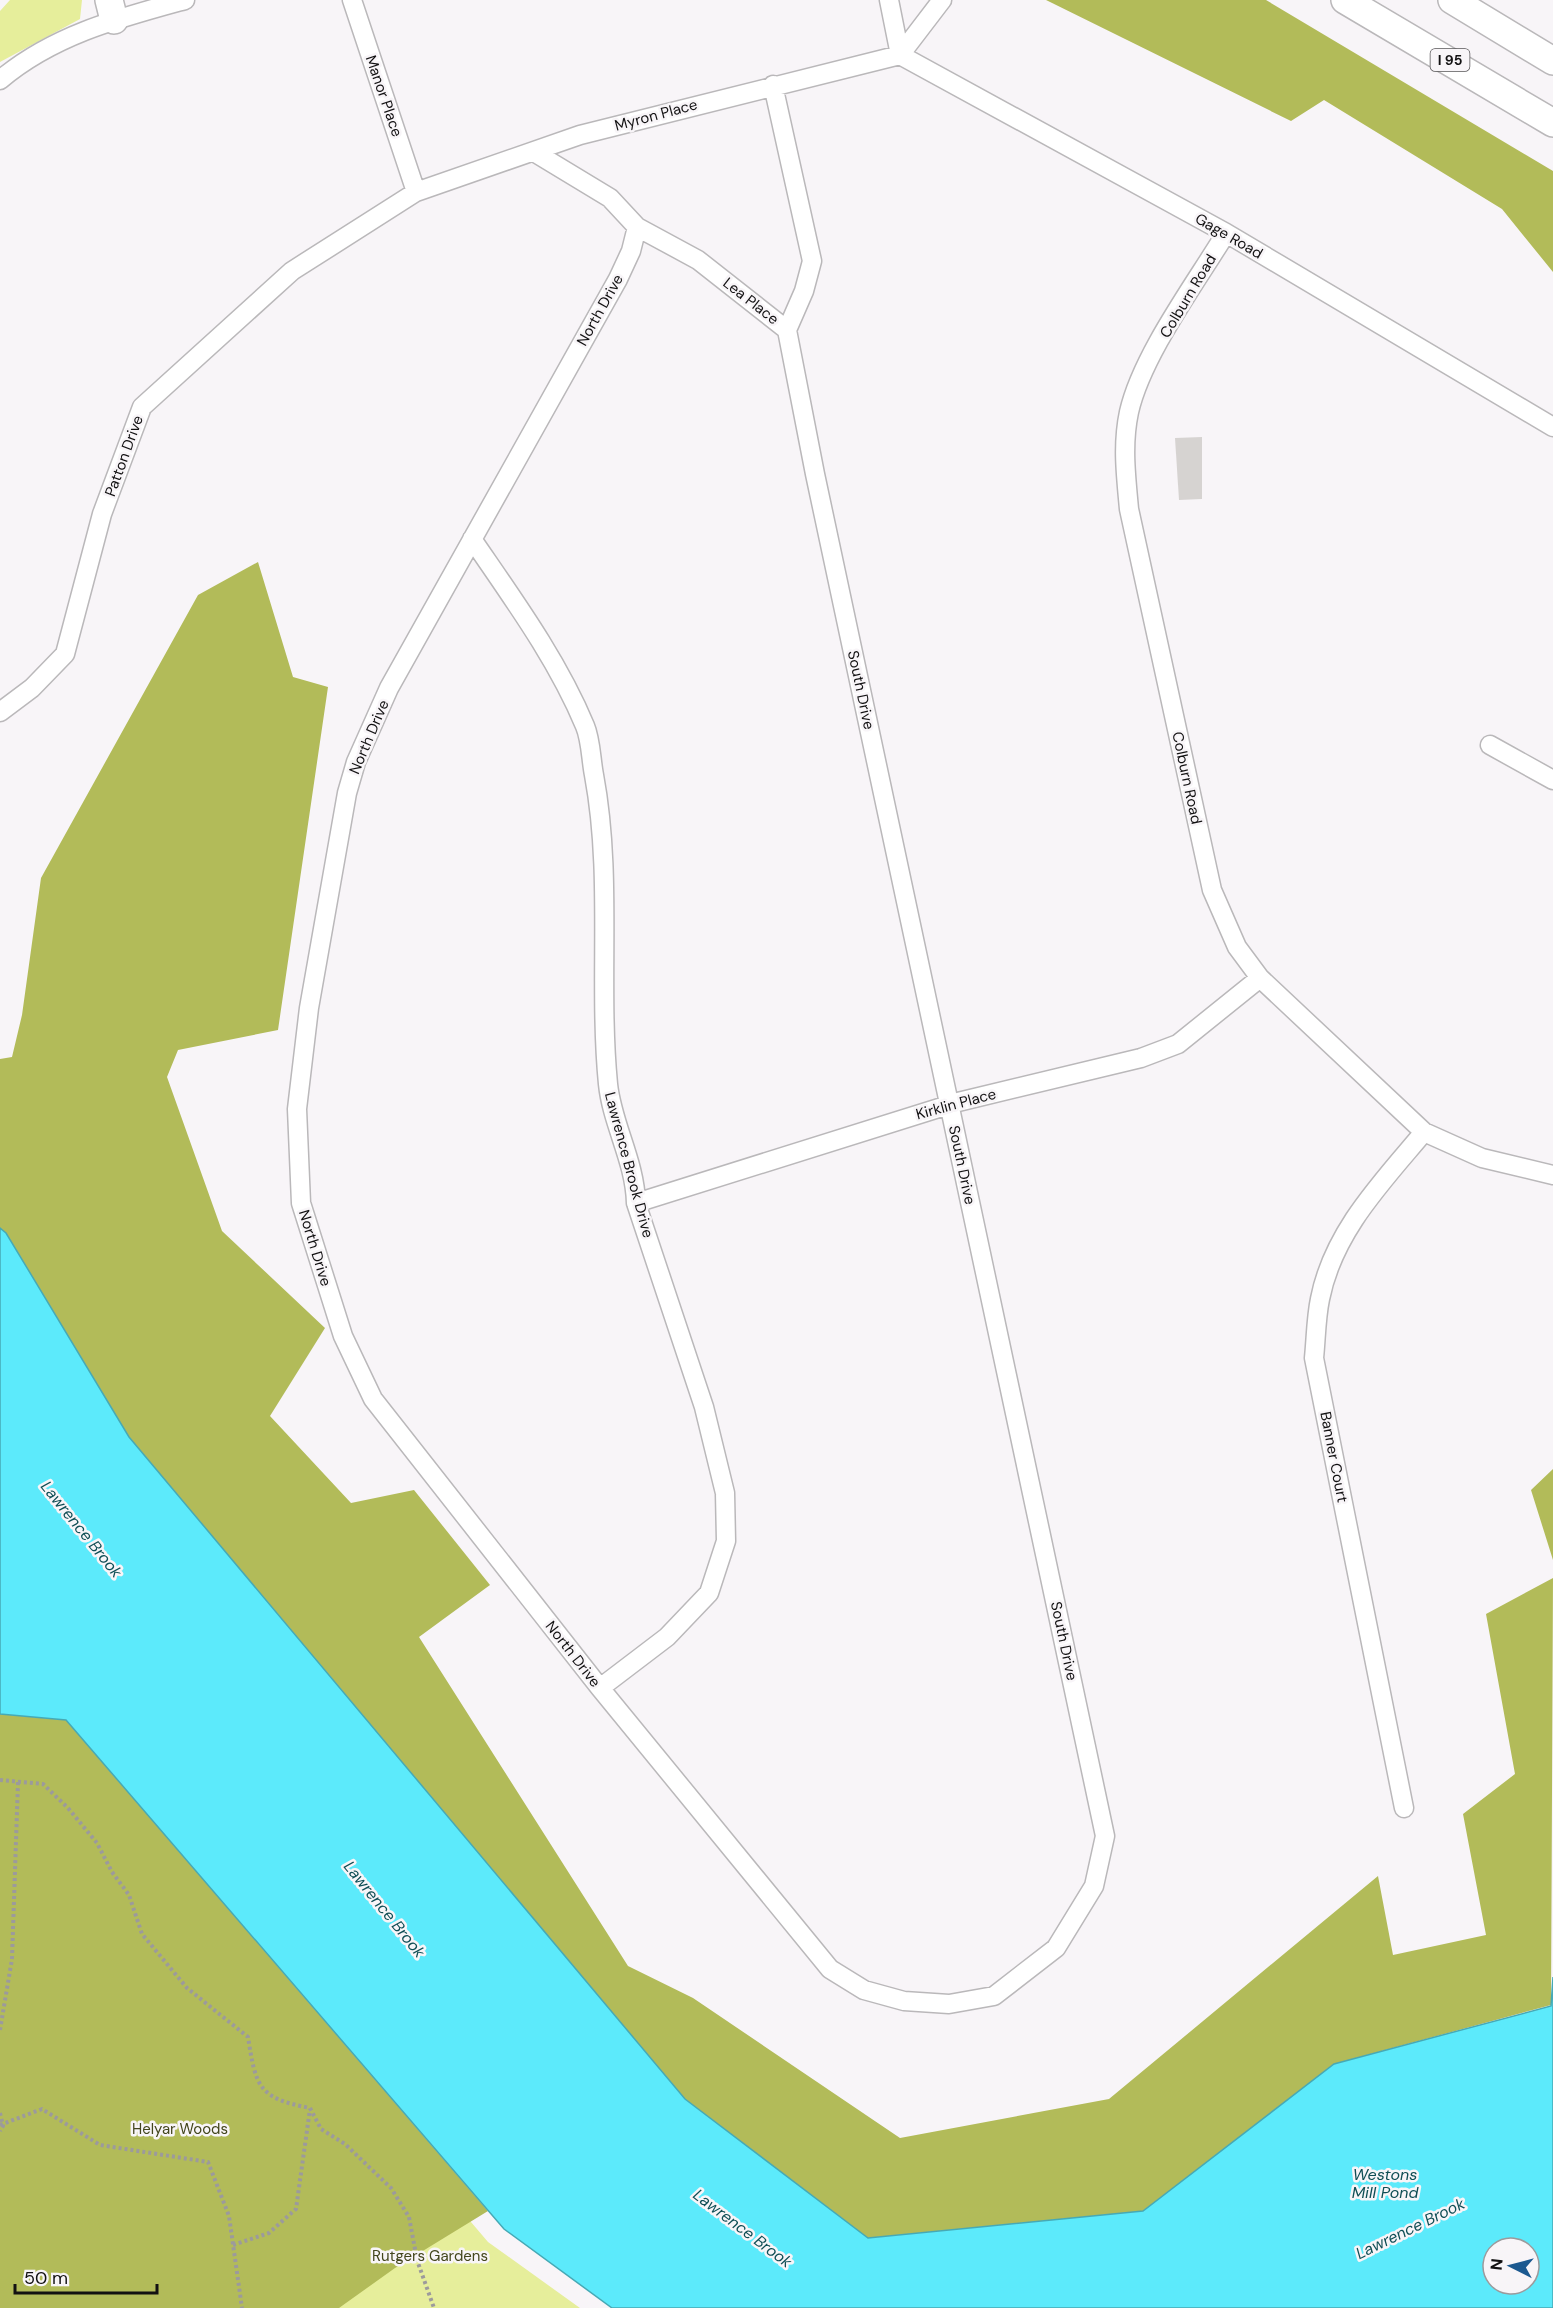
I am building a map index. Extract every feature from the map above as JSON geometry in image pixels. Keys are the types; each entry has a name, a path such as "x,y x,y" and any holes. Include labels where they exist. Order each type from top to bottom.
{"highway":[{"name":"I 95","path":"1345,0 1553,123"},
{"path":"1452,0 1553,61"}],"street":[{"path":"0,80 40,51 112,10 184,0"},
{"name":"Manor Place","path":"352,0 416,192"},
{"path":"889,0 900,55"},
{"path":"900,55 942,0"},
{"name":"Myron Place","path":"416,192 580,135 900,55"},
{"name":"Gage Road","path":"900,55 1226,233 1553,427"},
{"name":"Lea Place","path":"534,152 610,198 638,227 698,260 787,330 804,291 812,261 774,85"},
{"name":"Patton Drive","path":"0,712 33,688 65,654 102,514 142,407 292,271 416,192"},
{"name":"North Drive","path":"638,227 631,251 618,279 389,688 356,762 347,793 309,1008 297,1109 301,1203 342,1336 373,1400 600,1688 830,1969 864,1990 904,2001 949,2004 994,1996 1021,1974"},
{"name":"Colburn Road","path":"1226,233 1147,366 1129,411 1124,453 1129,509 1212,890 1237,947 1260,978 1424,1132 1482,1158 1553,1175"},
{"name":"South Drive","path":"787,330 815,474 1105,1836 1094,1886 1056,1948 1021,1974"},
{"name":"Lawrence Brook Drive","path":"472,540 533,629 585,728 597,790 604,859 602,981 608,1087 635,1181 636,1203 704,1407 725,1493 726,1541 709,1593 667,1637 600,1688"},
{"path":"1490,745 1553,780"},
{"name":"Kirklin Place","path":"636,1203 949,1105 1141,1058 1178,1044 1260,978"},
{"name":"Banner Court","path":"1404,1808 1314,1358 1320,1299 1329,1269 1359,1210 1424,1132"}],"path":[{"path":"0,1780 43,1784 68,1808 97,1843 112,1872 129,1894 142,1934 187,1988 248,2037 254,2075 265,2092 281,2103 310,2108"},
{"path":"0,2030 12,1959 18,1782"},
{"path":"233,2245 269,2233 296,2209 310,2108"},
{"path":"310,2108 321,2129 345,2144 391,2188 409,2217 417,2260 434,2308"},
{"path":"0,2113 1,2127 42,2109 100,2145 208,2162 229,2216 242,2308"}],"green space":[{"path":"10,0 82,0 80,19 0,62 0,11"},
{"path":"1046,0 1266,0 1553,171 1553,272 1502,209 1324,100 1291,121"},
{"path":"258,562 293,677 328,687 278,1030 178,1050 167,1077 222,1231 325,1328 270,1416 351,1503 414,1490 490,1585 419,1637 628,1966 693,1998 900,2138 1109,2099 1378,1876 1393,1955 1486,1935 1463,1814 1515,1774 1486,1614 1553,1578 1551,2005 1334,2064 1143,2211 868,2238 685,2099 129,1437 6,1233 0,1228 0,1059 12,1057 22,1015 41,878 198,595"},
{"path":"1553,1469 1553,1560 1531,1490"},
{"name":"Helyar Woods","path":"0,1714 66,1720 488,2211 395,2268 339,2308 0,2308"},
{"name":"Rutgers Gardens","path":"437,2182 488,2242 580,2308 282,2308"}],"water":[{"name":"Westons Mill Pond","path":"0,1228 6,1233 129,1437 685,2099 868,2238 1143,2211 1334,2064 1551,2006 1553,1977 1553,2308 612,2308 504,2229 66,1720 0,1714"}],"building":[{"path":"1202,437 1202,499 1179,500 1175,438"}],"water label":[{"name":"Lawrence Brook","path":"82,1529"},
{"name":"Lawrence Brook","path":"385,1909"},
{"name":"Lawrence Brook","path":"743,2228"},
{"name":"Lawrence Brook","path":"1410,2228"}]}
